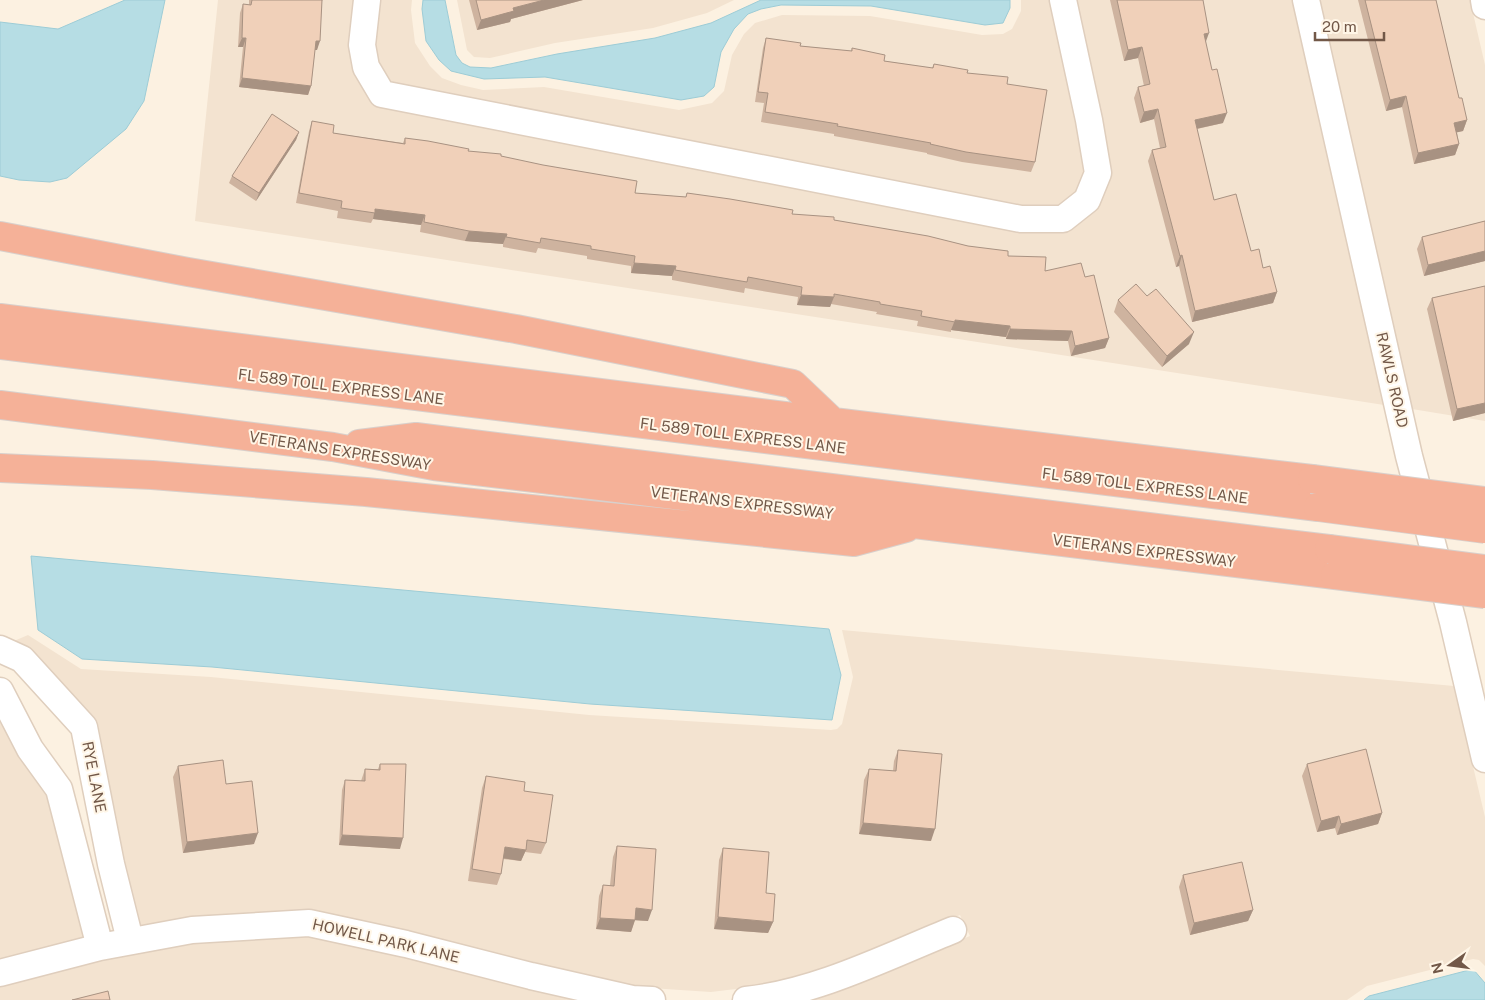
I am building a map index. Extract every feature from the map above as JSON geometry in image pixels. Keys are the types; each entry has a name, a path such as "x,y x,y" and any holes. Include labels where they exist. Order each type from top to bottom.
{"highway":[{"path":"0,236 188,272 516,329 793,384 833,422"},
{"path":"0,318 1485,501"},
{"name":"FL 589 TOLL EXPRESS LANE","path":"0,345 1485,529"},
{"name":"VETERANS EXPRESSWAY","path":"0,405 333,446 434,466 1485,594"},
{"path":"333,446 416,437 1485,569"},
{"path":"0,468 152,476 366,492 854,542 922,524"}],"street":[{"path":"367,0 362,45 366,67 382,94 1021,218 1063,219 1086,200 1098,173 1089,120 1063,0"},
{"name":"RAWLS ROAD","path":"1306,0 1409,456 1453,622 1485,759"},
{"path":"1484,0 1485,6"},
{"name":"RYE LANE","path":"0,648 22,659 84,727 111,864 130,940"},
{"path":"45,685 6,702 30,749 59,789 100,946"},
{"path":"59,789 94,778"},
{"name":"HOWELL PARK LANE","path":"0,973 100,946 130,940 192,930 309,923 406,944 550,981 632,999 652,1000"},
{"path":"746,1000 771,997 828,980 953,930"}],"shaded area":[{"path":"218,0 412,0 411,10 415,43 430,66 442,78 483,90 544,87 679,110 712,103 724,91 732,55 744,34 755,23 782,15 870,16 982,35 1003,34 1012,29 1021,11 1021,0 1292,0 1384,405 195,221"},
{"path":"457,0 734,0 707,13 653,28 555,43 490,58 474,57 467,50"},
{"path":"1320,0 1470,0 1485,65 1485,421 1412,409"},
{"path":"842,630 1454,686 1485,817 1485,966 1479,960 1473,959 1367,986 1347,1000 802,1000 832,992 970,936 960,915 824,969 768,985 711,992 635,987 192,918 140,926 124,861 98,724 32,651 14,641 28,635 81,669 211,677 589,715 831,730 837,729 842,724 853,677"},
{"path":"0,719 47,794 85,939 0,961"},
{"path":"307,935 402,955 580,1000 0,1000 0,986 103,958 193,942"}],"water":[{"path":"125,0 165,0 144,101 126,129 67,178 50,182 19,180 0,176 0,22 58,29"},
{"path":"423,0 445,0 456,55 462,63 470,67 491,68 557,54 655,38 711,23 761,0 1010,0 1010,8 1003,23 985,25 871,6 781,5 761,9 748,14 734,29 721,52 714,87 704,96 681,100 545,77 484,79 451,71 439,60 426,41 422,9"},
{"path":"31,556 829,629 841,675 832,720 590,704 212,667 82,659 38,630"},
{"path":"1473,969 1485,983 1485,1000 1364,1000 1369,996"}],"building":[{"path":"252,0 322,0 320,41 316,41 311,86 242,78 246,38 242,38 243,4 251,5"},
{"path":"476,0 544,0 513,8 514,11 481,20"},
{"path":"1117,0 1203,0 1209,33 1204,34 1212,70 1217,69 1227,113 1195,120 1214,200 1236,194 1251,251 1259,249 1263,268 1270,266 1277,292 1195,311 1182,255 1180,256 1152,150 1166,147 1158,109 1144,112 1138,87 1150,84 1142,47 1128,50"},
{"path":"1365,0 1436,0 1459,98 1462,98 1467,120 1454,123 1459,144 1418,153 1406,96 1390,100"},
{"path":"766,38 801,43 800,46 852,51 852,48 885,55 884,61 933,68 934,64 968,70 967,73 1008,77 1007,84 1047,90 1035,162 966,152 931,143 837,126 838,124 765,112 768,93 758,92"},
{"path":"272,114 299,132 259,193 232,176"},
{"path":"312,121 334,125 333,133 405,144 405,138 428,141 469,149 468,151 501,154 501,156 543,165 637,181 635,193 686,197 687,193 730,199 793,210 792,214 834,217 834,220 928,236 968,246 1008,251 1008,256 1046,257 1045,271 1081,263 1085,277 1094,275 1109,338 1075,346 1072,331 1010,329 1010,326 955,320 955,322 921,316 922,311 880,304 880,302 834,294 834,297 801,295 802,287 748,277 747,282 675,270 676,266 634,263 635,256 591,249 591,246 541,238 540,243 506,237 507,234 469,231 424,222 425,215 375,209 375,213 341,208 342,201 299,193"},
{"path":"1485,221 1485,251 1428,265 1422,237"},
{"path":"1136,284 1147,296 1156,289 1194,332 1167,356 1118,300"},
{"path":"1485,286 1485,403 1457,409 1432,298"},
{"path":"1366,749 1382,813 1341,824 1339,816 1321,821 1307,764"},
{"path":"898,750 942,754 935,829 863,823 869,769 896,771"},
{"path":"223,760 226,784 252,781 258,833 187,842 178,766"},
{"path":"380,764 406,764 403,838 342,835 345,780 365,781 365,769 380,770"},
{"path":"486,776 525,782 524,791 553,795 546,843 527,840 526,850 505,847 501,874 472,869"},
{"path":"617,846 656,849 652,910 636,908 635,920 600,918 603,885 614,886"},
{"path":"723,848 769,852 766,893 775,894 773,922 718,917"},
{"path":"1242,862 1253,910 1194,923 1183,875"},
{"path":"108,991 110,1000 72,1000"}]}
